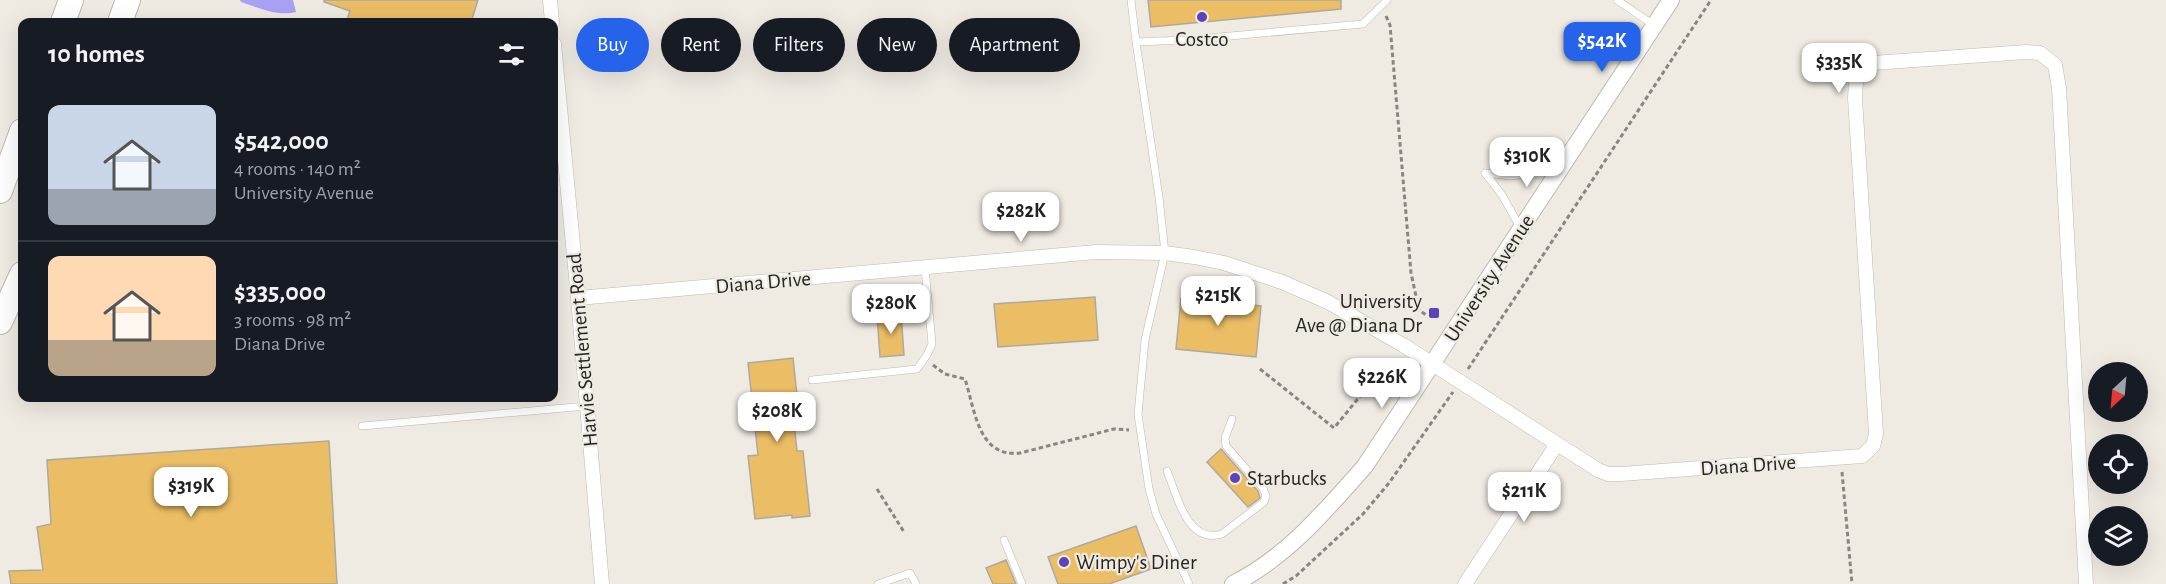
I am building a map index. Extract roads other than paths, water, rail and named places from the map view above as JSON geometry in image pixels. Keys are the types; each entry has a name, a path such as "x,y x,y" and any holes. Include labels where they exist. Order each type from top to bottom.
{"highway":[{"path":"64,18 71,0"},
{"path":"121,18 128,0"},
{"path":"0,192 18,142"},
{"path":"0,322 18,283"}],"street":[{"path":"550,0 552,18"},
{"name":"University Avenue","path":"1233,584 1274,558 1308,529 1365,466 1671,0"},
{"name":"Diana Drive","path":"578,298 1096,252 1165,253 1224,264 1282,282 1328,302 1434,363 1557,444 1608,474 1862,456 1873,446 1876,434 1855,98 1856,81 1862,68 1873,63 2009,52 2040,53 2055,65 2059,88 2086,584"},
{"name":"Harvie Settlement Road","path":"558,86 602,584"},
{"path":"1466,584 1557,444"}],"lane":[{"path":"1131,0 1165,253 1145,340 1138,398 1140,430 1149,489 1156,514 1189,584"},
{"path":"1136,42 1185,40 1363,24 1387,0"},
{"path":"1617,0 1655,26"},
{"path":"1521,230 1502,195 1485,173 1511,176 1530,174 1562,165"},
{"path":"812,380 916,369 932,344 925,268"},
{"path":"362,426 587,406"},
{"path":"1167,471 1185,517 1193,528 1207,535 1222,534 1264,502 1266,496 1263,488 1226,446 1225,438 1232,419"},
{"path":"1004,540 1022,584"},
{"path":"878,584 910,573 916,584"}],"place":[{"name":"Costco","path":"1202,17"},
{"name":"University Ave @ Diana Dr","path":"1434,313"},
{"name":"Starbucks","path":"1235,478"},
{"name":"Wimpy's Diner","path":"1064,562"}]}
